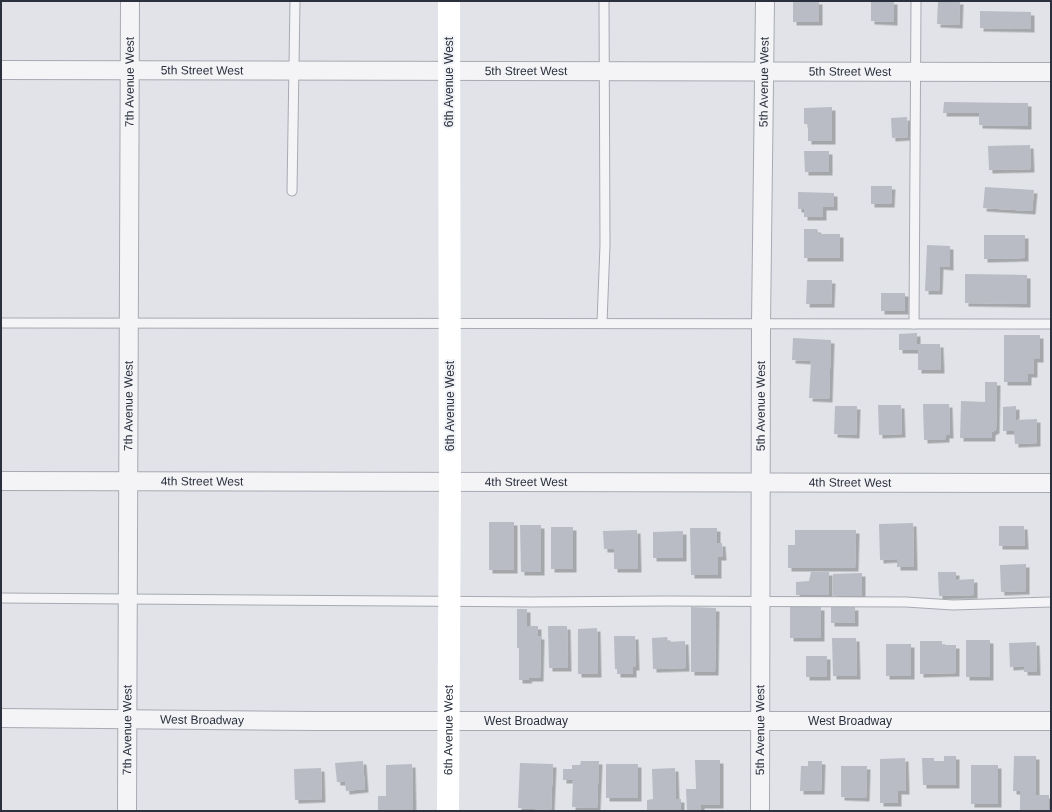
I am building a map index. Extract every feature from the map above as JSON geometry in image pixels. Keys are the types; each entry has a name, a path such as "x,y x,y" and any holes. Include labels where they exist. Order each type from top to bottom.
{"street":[{"name":"7th Avenue West","path":"127,811 130,1"},
{"name":"6th Avenue West","path":"448,811 450,602 449,1"},
{"name":"5th Avenue West","path":"760,811 760,483 765,1"},
{"name":"5th Street West","path":"1,70 1051,72"},
{"name":"4th Street West","path":"1,481 1051,483"},
{"name":"West Broadway","path":"1,718 1051,721"}],"lane":[{"path":"292,191 295,1"},
{"path":"602,323 605,245 604,1"},
{"path":"914,324 916,1"},
{"path":"1,323 1051,324"},
{"path":"1,598 450,602 906,602 954,605 1011,601 1051,602"}],"building":[{"path":"793,1 819,1 819,22 793,22"},
{"path":"871,1 894,1 894,22 871,21"},
{"path":"938,1 960,1 959,25 937,24"},
{"path":"980,11 1031,12 1031,29 980,28"},
{"path":"944,102 1028,103 1028,126 979,125 979,113 943,113"},
{"path":"832,107 832,141 808,141 808,124 804,124 804,108"},
{"path":"907,117 908,137 892,138 891,118"},
{"path":"1030,145 1031,169 989,170 988,146"},
{"path":"804,151 829,151 829,172 805,172"},
{"path":"871,186 892,186 891,204 871,204"},
{"path":"985,187 1034,190 1032,211 983,208"},
{"path":"798,192 834,193 834,207 823,207 823,217 804,217 804,209 798,209"},
{"path":"804,229 817,229 819,234 840,234 840,258 804,258"},
{"path":"984,235 1025,235 1025,258 984,259"},
{"path":"927,245 950,246 950,267 940,266 939,291 925,291"},
{"path":"965,274 1027,275 1027,304 965,303"},
{"path":"807,280 832,280 831,304 806,304"},
{"path":"881,293 905,293 905,311 881,311"},
{"path":"917,333 917,344 940,344 941,370 918,370 918,350 899,350 899,334"},
{"path":"1004,335 1040,335 1040,359 1034,359 1034,374 1028,374 1028,382 1004,382"},
{"path":"793,338 831,340 829,399 809,398 811,361 792,360"},
{"path":"985,382 997,382 996,430 992,432 992,438 960,438 961,401 985,402"},
{"path":"923,404 949,404 950,435 946,435 946,439 924,440"},
{"path":"878,405 901,405 902,434 879,435"},
{"path":"835,406 857,406 856,435 834,434"},
{"path":"1016,406 1016,420 1037,419 1037,443 1015,444 1014,431 1003,431 1003,407"},
{"path":"489,522 514,522 514,570 489,570"},
{"path":"913,523 914,567 897,567 897,559 880,560 879,524"},
{"path":"520,525 541,525 541,572 521,572"},
{"path":"999,526 1024,526 1025,546 999,546"},
{"path":"551,527 573,527 573,569 551,569"},
{"path":"690,528 717,528 717,543 722,543 723,557 718,557 718,575 691,575"},
{"path":"637,530 638,569 614,569 614,549 604,549 603,531"},
{"path":"795,530 856,530 855,568 788,568 788,545 795,545"},
{"path":"683,531 683,558 653,558 653,532"},
{"path":"1026,564 1026,591 1001,592 1000,565"},
{"path":"811,572 829,572 829,595 796,595 796,582 809,581"},
{"path":"938,572 956,572 956,580 974,579 974,595 939,596"},
{"path":"862,573 862,596 833,596 833,574"},
{"path":"691,607 716,608 715,672 691,672"},
{"path":"790,607 821,607 821,638 790,638"},
{"path":"831,607 855,607 855,623 831,623"},
{"path":"517,609 527,609 527,626 538,626 538,636 541,636 540,678 519,680"},
{"path":"548,626 567,626 568,668 549,668"},
{"path":"597,628 598,674 578,674 578,629"},
{"path":"614,636 635,636 636,667 633,667 633,674 617,674 617,669 615,669"},
{"path":"667,637 668,642 685,641 686,668 653,669 652,638"},
{"path":"832,638 856,638 857,676 833,676"},
{"path":"966,640 990,640 990,677 966,677"},
{"path":"920,641 942,641 942,645 956,645 956,673 920,674"},
{"path":"1036,642 1037,672 1024,672 1024,666 1010,667 1009,643"},
{"path":"886,644 911,644 911,676 886,676"},
{"path":"806,656 827,656 827,677 806,677"},
{"path":"944,756 956,756 956,785 923,785 922,758 934,758 934,761 944,761"},
{"path":"1014,756 1036,756 1036,795 1049,795 1049,811 1020,811 1020,791 1013,791"},
{"path":"905,758 906,791 898,791 898,803 880,803 880,759"},
{"path":"695,760 720,760 720,805 701,805 701,811 687,811 686,789 696,789"},
{"path":"363,761 365,789 346,791 345,782 337,782 335,763"},
{"path":"581,761 599,761 597,808 572,807 573,780 563,780 563,769 572,769 572,765 580,765"},
{"path":"808,761 822,761 821,791 800,791 801,766 808,766"},
{"path":"520,763 553,764 551,810 518,808"},
{"path":"412,764 413,811 378,811 378,796 386,796 386,765"},
{"path":"606,764 638,764 638,798 606,798"},
{"path":"971,765 998,765 998,804 971,804"},
{"path":"841,766 867,766 866,798 841,797"},
{"path":"321,768 322,799 295,800 294,769"},
{"path":"675,768 676,799 681,799 681,811 647,811 647,800 653,799 652,769"}]}
